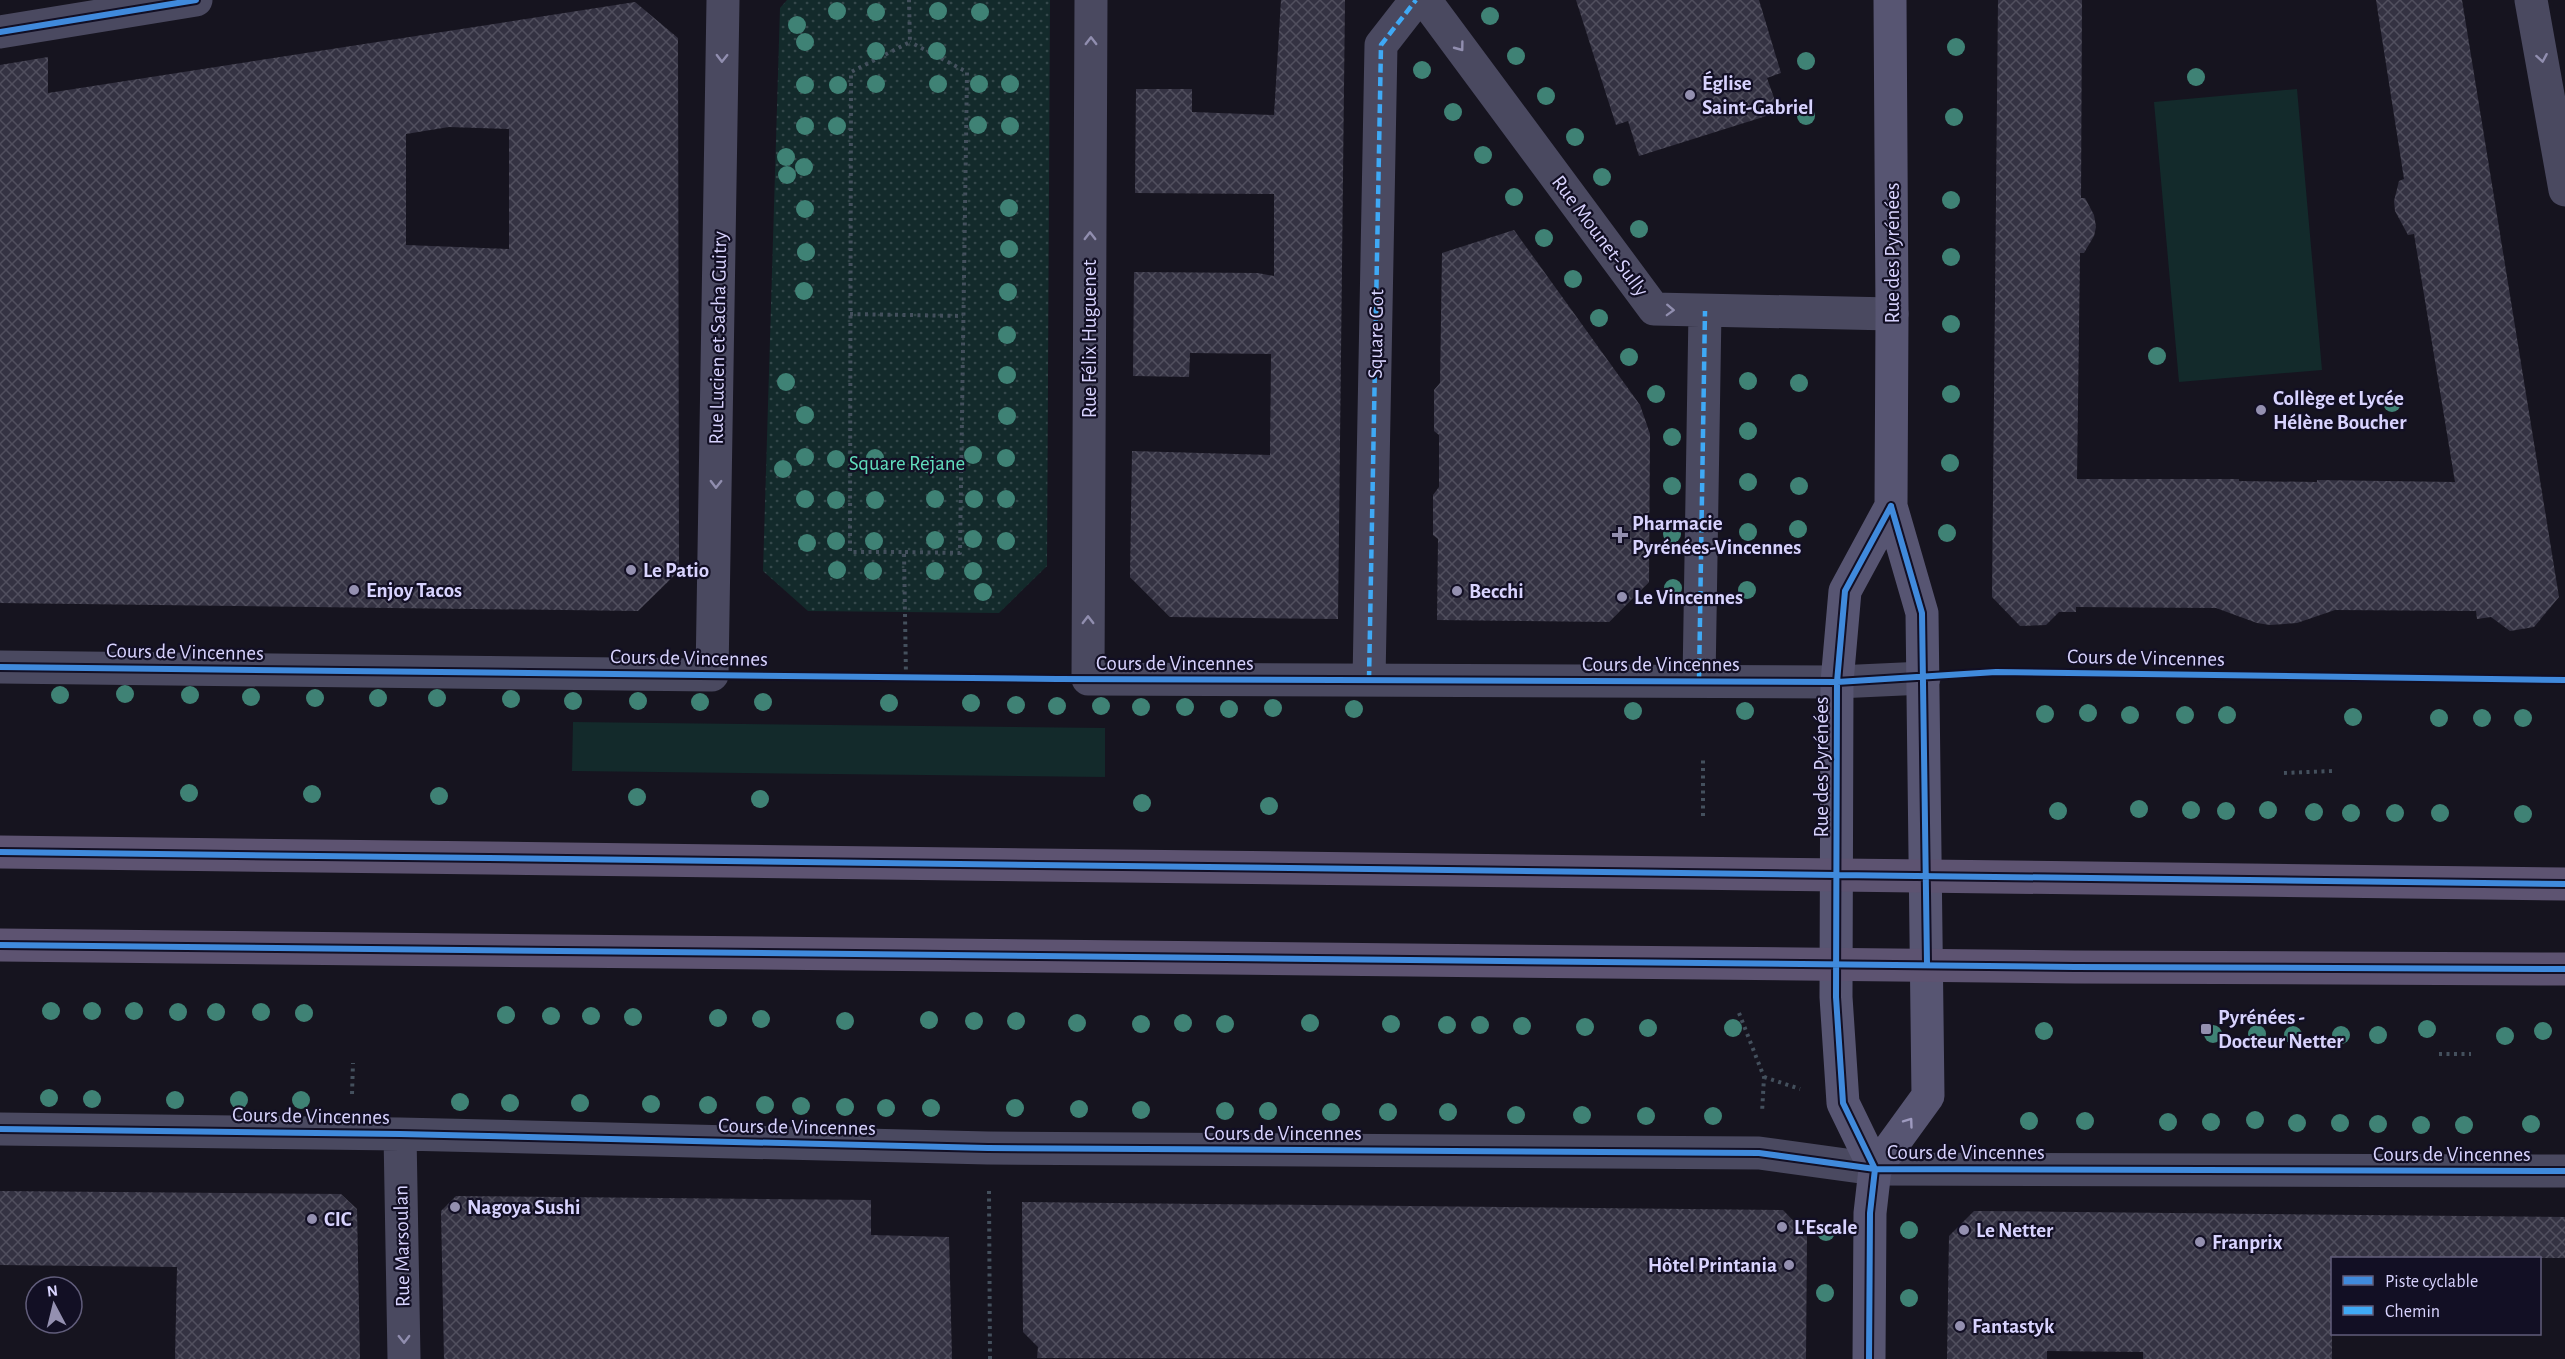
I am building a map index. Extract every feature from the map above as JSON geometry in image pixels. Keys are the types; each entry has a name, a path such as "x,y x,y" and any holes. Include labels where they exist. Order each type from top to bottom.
{"main road":[{"name":"Rue des Pyrénées","path":"1890,0 1891,506 1922,614 1928,1096 1875,1169 1843,1103 1836,963 1837,682 1845,591 1891,506"},
{"path":"0,852 2565,884"},
{"path":"0,945 1927,963 2075,967 2565,969"},
{"path":"1869,1359 1870,1213 1875,1169"}],"street":[{"path":"0,32 196,0"},
{"name":"Rue Lucien et Sacha Guitry","path":"712,675 723,0"},
{"name":"Rue Félix Huguenet","path":"1088,679 1091,0"},
{"name":"Square Got","path":"1369,680 1382,45 1416,0"},
{"name":"Rue Mounet-Sully","path":"1425,0 1654,309 1892,314"},
{"path":"2531,0 2565,190"},
{"path":"1699,681 1705,311"},
{"name":"Cours de Vincennes","path":"0,667 712,675"},
{"name":"Cours de Vincennes","path":"1088,679 1837,682 1924,678"},
{"name":"Cours de Vincennes","path":"0,1129 400,1134 988,1148 1759,1153 1875,1169 2565,1171"},
{"name":"Rue Marsoulan","path":"400,1134 404,1359"}],"path":[{"path":"909,0 909,42"},
{"path":"909,42 967,72 960,553 850,552 851,72 909,42"},
{"path":"850,314 963,316"},
{"path":"904,552 906,677"},
{"path":"895,677 918,677"},
{"path":"1703,757 1703,816"},
{"path":"2284,773 2332,771"},
{"path":"1739,1013 1764,1077 1762,1115"},
{"path":"2439,1054 2471,1054"},
{"path":"352,1098 353,1063"},
{"path":"1764,1077 1802,1090"},
{"path":"989,1191 990,1359"}],"green space":[{"name":"Square Rejane","path":"787,0 1050,0 1047,566 999,613 808,611 763,571 780,8"},
{"path":"2297,89 2322,370 2179,382 2154,102"},
{"path":"573,722 1105,728 1105,777 572,771"}],"building":[{"path":"1281,0 1345,0 1338,619 1170,617 1130,577 1132,451 1270,455 1271,354 1190,353 1189,377 1133,376 1134,272 1258,273 1274,276 1274,194 1135,193 1136,89 1192,89 1192,112 1274,115"},
{"name":"Église Saint-Gabriel","path":"1576,0 1759,0 1781,73 1767,78 1779,112 1639,156 1628,121 1616,125"},
{"path":"1998,0 2082,0 2081,198 2085,198 2094,215 2096,227 2094,236 2084,253 2080,253 2077,479 2455,482 2414,234 2408,235 2395,211 2394,201 2399,181 2404,179 2376,0 2462,0 2559,597 2534,627 2510,631 2491,617 2477,619 2476,611 2335,610 2297,623 2270,625 2257,623 2216,608 2076,607 2076,612 2059,612 2046,625 2020,626 1992,597"},
{"path":"635,2 678,38 679,571 638,611 0,603 0,65 48,57 48,93","holes":["449,127 509,129 509,249 406,245 406,134"]},
{"path":"1514,230 1640,405 1650,434 1649,582 1609,622 1437,620 1438,539 1433,535 1433,495 1439,487 1439,435 1434,431 1434,390 1440,383 1442,253"},
{"path":"0,1191 341,1194 357,1209 360,1359 175,1359 177,1267 0,1265"},
{"path":"456,1196 871,1200 871,1235 949,1237 952,1359 444,1359 441,1211"},
{"path":"1022,1202 1783,1210 1807,1235 1806,1359 1037,1358 1038,1347 1023,1332"},
{"path":"1974,1211 2565,1217 2565,1258 2331,1257 2332,1359 2143,1359 2143,1352 2047,1351 2047,1359 1947,1359 1949,1236"}],"marked path":[{"path":"1369,680 1381,45 1416,0"},
{"path":"1699,681 1705,311"}],"cycle path":[{"path":"0,32 196,0"},
{"path":"1891,506 1922,613 1927,963"},
{"path":"1869,1359 1870,1213 1875,1169 1843,1103 1836,997 1837,682 1845,591 1891,506"},
{"path":"0,667 1057,679 1837,682 1996,672 2565,680"},
{"path":"0,852 2565,884"},
{"path":"0,945 2075,967 2565,969"},
{"path":"0,1129 400,1134 988,1148 1759,1153 1875,1169 2565,1171"}],"place":[{"name":"Église Saint-Gabriel","path":"1690,95"},
{"name":"Collège et Lycée Hélène Boucher","path":"2261,410"},
{"name":"Pharmacie Pyrénées-Vincennes","path":"1620,535"},
{"name":"Le Patio","path":"631,570"},
{"name":"Enjoy Tacos","path":"354,590"},
{"name":"Becchi","path":"1457,591"},
{"name":"Le Vincennes","path":"1622,597"},
{"name":"Pyrénées - Docteur Netter","path":"2206,1029"},
{"name":"Nagoya Sushi","path":"455,1207"},
{"name":"CIC","path":"312,1219"},
{"name":"L'Escale","path":"1782,1227"},
{"name":"Le Netter","path":"1964,1230"},
{"name":"Franprix","path":"2200,1242"},
{"name":"Hôtel Printania","path":"1789,1265"},
{"name":"Fantastyk","path":"1960,1326"}]}
